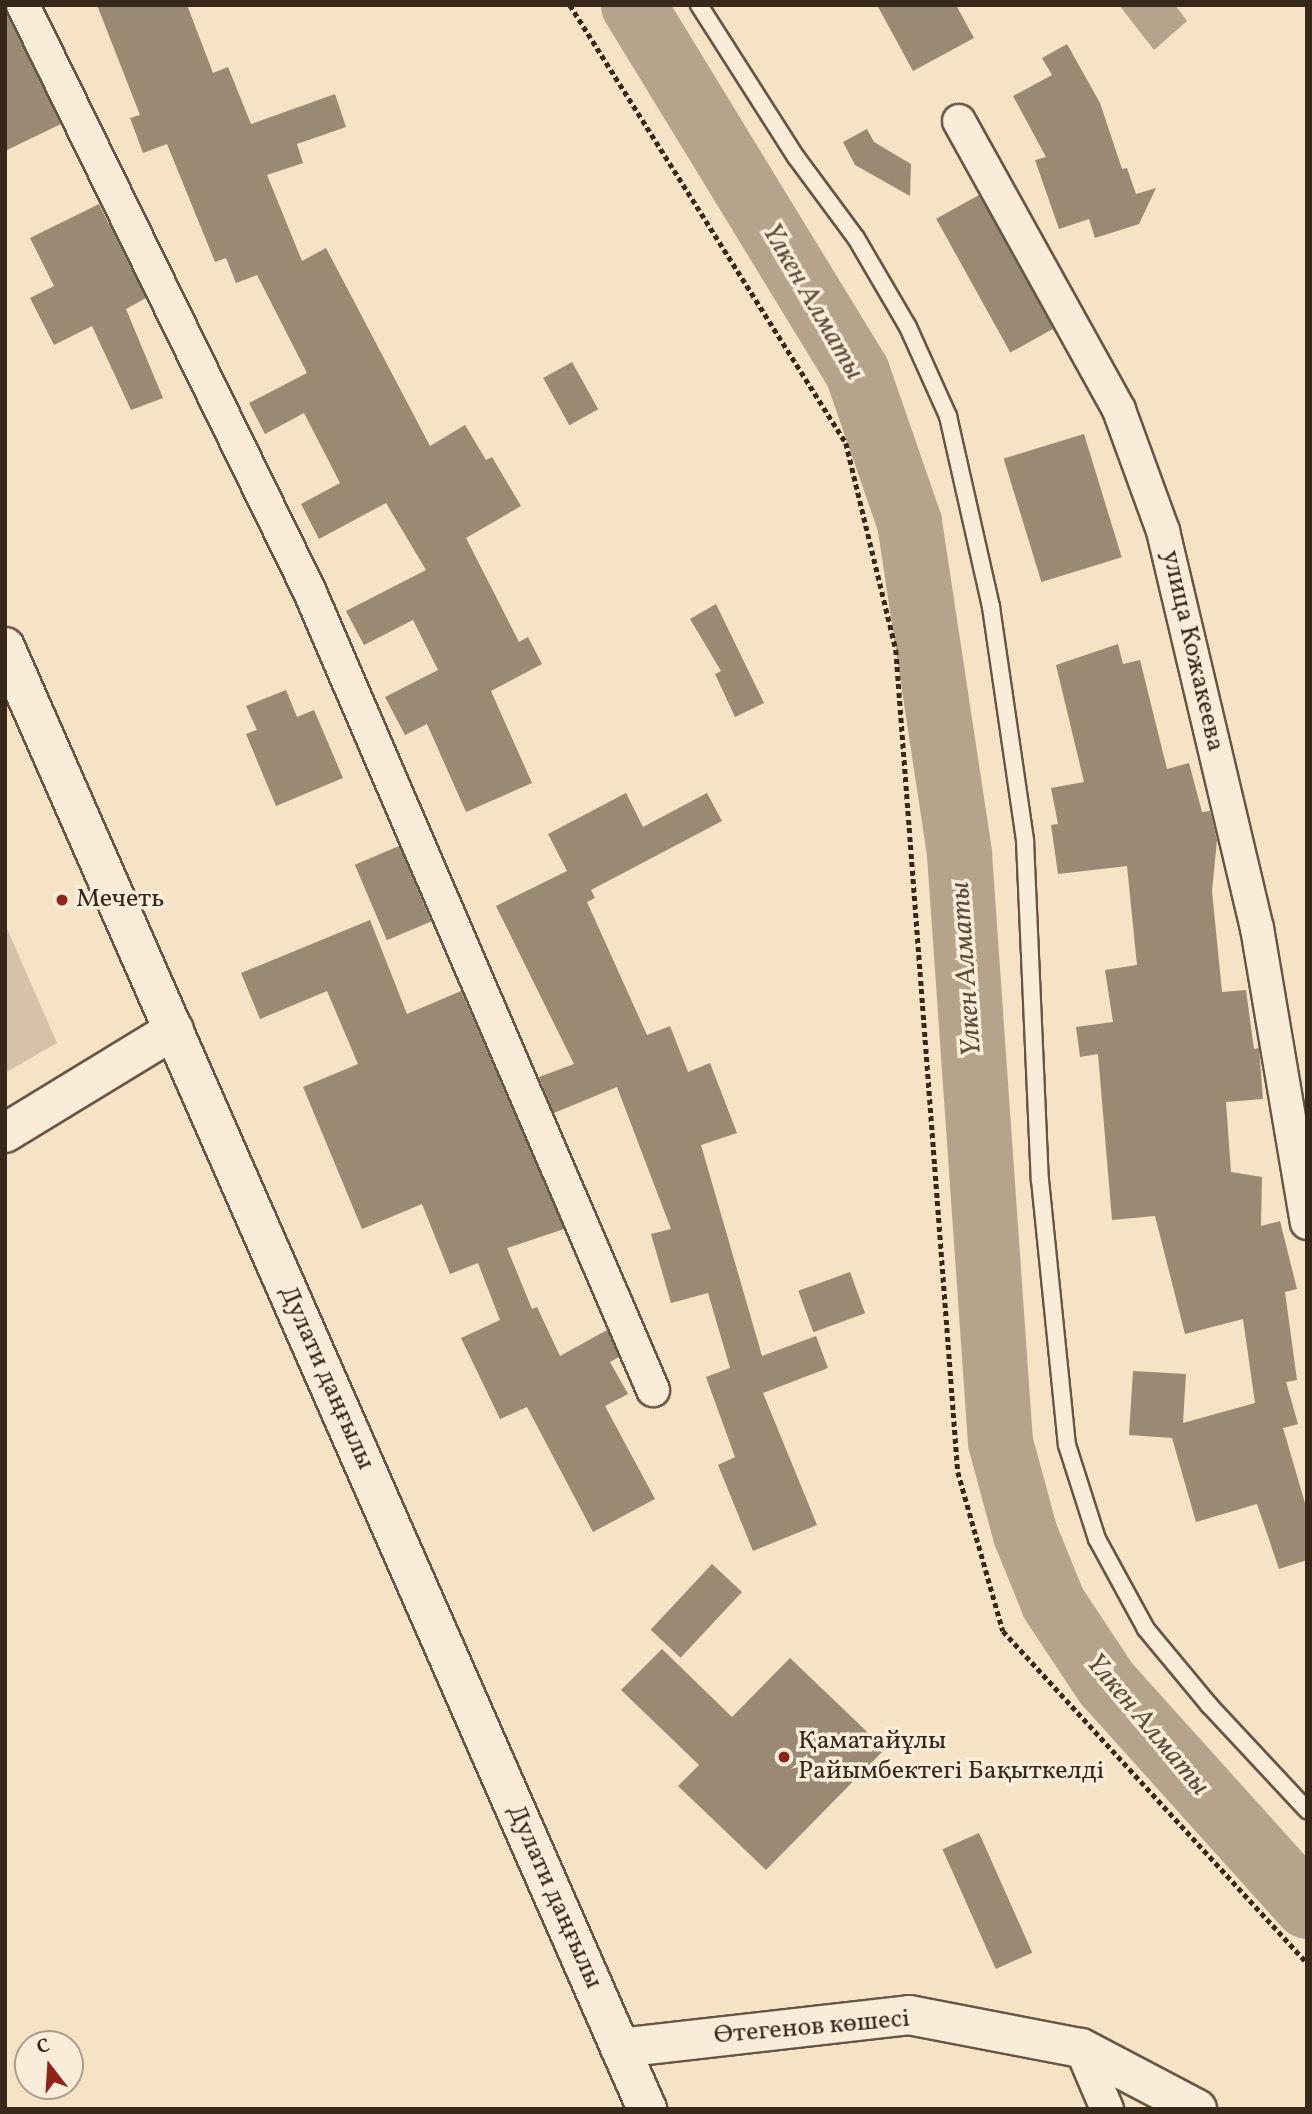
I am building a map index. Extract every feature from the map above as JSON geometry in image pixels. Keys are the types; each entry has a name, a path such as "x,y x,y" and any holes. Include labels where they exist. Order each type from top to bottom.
{"main road":[{"name":"Дулати даңғылы","path":"5,647 647,2109"},
{"path":"5,1133 174,1030"},
{"name":"Өтегенов көшесі","path":"620,2048 909,2015 1081,2048 1197,2109"}],"street":[{"path":"23,5 309,590 653,1390"},
{"name":"улица Кожакеева","path":"959,121 1119,410 1163,531 1257,928 1307,1223"},
{"path":"1081,2048 1107,2109"}],"lane":[{"path":"699,5 796,157 856,238 908,327 948,416 991,607 1025,841 1040,1180 1065,1432 1097,1539 1146,1629 1209,1705 1307,1810"}],"path":[{"path":"570,5 846,443 896,650 958,1472 1003,1631 1307,1963"}],"shaded area":[{"path":"1119,5 1175,5 1187,21 1154,50"},
{"path":"5,924 57,1043 5,1073"}],"building":[{"path":"97,5 187,5 213,73 228,67 251,124 335,94 346,127 297,144 303,163 267,175 302,261 326,248 430,446 465,425 486,460 492,457 521,506 466,538 519,642 528,637 542,664 491,691 532,783 466,812 427,724 405,735 385,697 438,670 413,620 364,645 346,611 426,570 386,503 319,539 301,504 340,483 304,413 265,434 249,403 307,373 257,275 236,283 226,258 215,262 167,144 143,153 130,118 140,115"},
{"path":"877,5 956,5 974,38 913,71"},
{"path":"5,7 61,124 5,151"},
{"path":"1067,44 1100,103 1122,169 1127,168 1136,194 1156,188 1139,224 1095,238 1089,219 1059,229 1035,160 1046,157 1013,96 1052,75 1042,58"},
{"path":"867,129 874,142 911,164 910,196 855,165 843,142"},
{"path":"979,195 1053,329 1010,353 936,219"},
{"path":"99,204 146,298 126,309 163,398 131,410 92,326 54,345 30,298 54,286 30,238"},
{"path":"572,362 598,409 569,425 543,378"},
{"path":"1084,434 1122,557 1041,582 1004,459"},
{"path":"716,604 764,703 735,717 715,674 721,671 690,619"},
{"path":"1118,644 1123,664 1140,660 1167,769 1189,763 1202,812 1210,811 1217,840 1212,891 1222,992 1246,990 1254,1049 1259,1048 1263,1099 1226,1102 1231,1172 1262,1177 1261,1226 1280,1221 1297,1289 1285,1292 1297,1380 1286,1382 1298,1424 1283,1428 1307,1510 1307,1560 1279,1569 1257,1504 1196,1522 1172,1438 1129,1435 1133,1371 1186,1374 1183,1423 1255,1403 1243,1319 1185,1334 1155,1216 1112,1220 1098,1054 1080,1057 1076,1027 1113,1022 1105,970 1137,965 1127,866 1058,874 1051,825 1058,824 1051,788 1084,782 1056,665"},
{"path":"286,690 297,717 314,710 343,778 276,806 246,734 257,730 246,706"},
{"path":"626,793 643,827 707,793 722,821 591,890 595,898 587,902 647,1035 670,1026 688,1072 710,1063 737,1133 701,1145 762,1356 816,1336 828,1368 763,1393 817,1525 753,1551 718,1465 735,1457 706,1377 730,1368 708,1293 671,1303 651,1234 671,1229 617,1087 554,1113 539,1077 574,1064 496,906 567,871 548,834"},
{"path":"399,846 431,921 387,940 355,865"},
{"path":"370,920 407,1014 461,991 564,1229 507,1248 532,1309 537,1307 560,1356 607,1330 619,1357 610,1362 628,1394 605,1406 655,1499 593,1532 527,1407 500,1419 461,1338 500,1320 478,1263 450,1274 422,1204 362,1229 303,1087 358,1064 327,991 260,1019 241,973"},
{"path":"850,1272 865,1313 813,1332 798,1291"},
{"path":"712,1564 742,1592 681,1658 651,1630"},
{"name":"Қаматайұлы Райымбектегі Бақыткелді","path":"662,1649 732,1717 790,1658 885,1749 766,1870 678,1786 699,1765 621,1690"},
{"path":"979,1833 1032,1953 996,1969 942,1849"}],"waterway":[{"name":"Үлкен Алматы","path":"633,5 857,372 909,522 959,854 1000,1442 1025,1534 1053,1603 1106,1683 1307,1906"}],"place":[{"name":"Мечеть","path":"62,900"},
{"name":"Қаматайұлы Райымбектегі Бақыткелді","path":"784,1757"}]}
